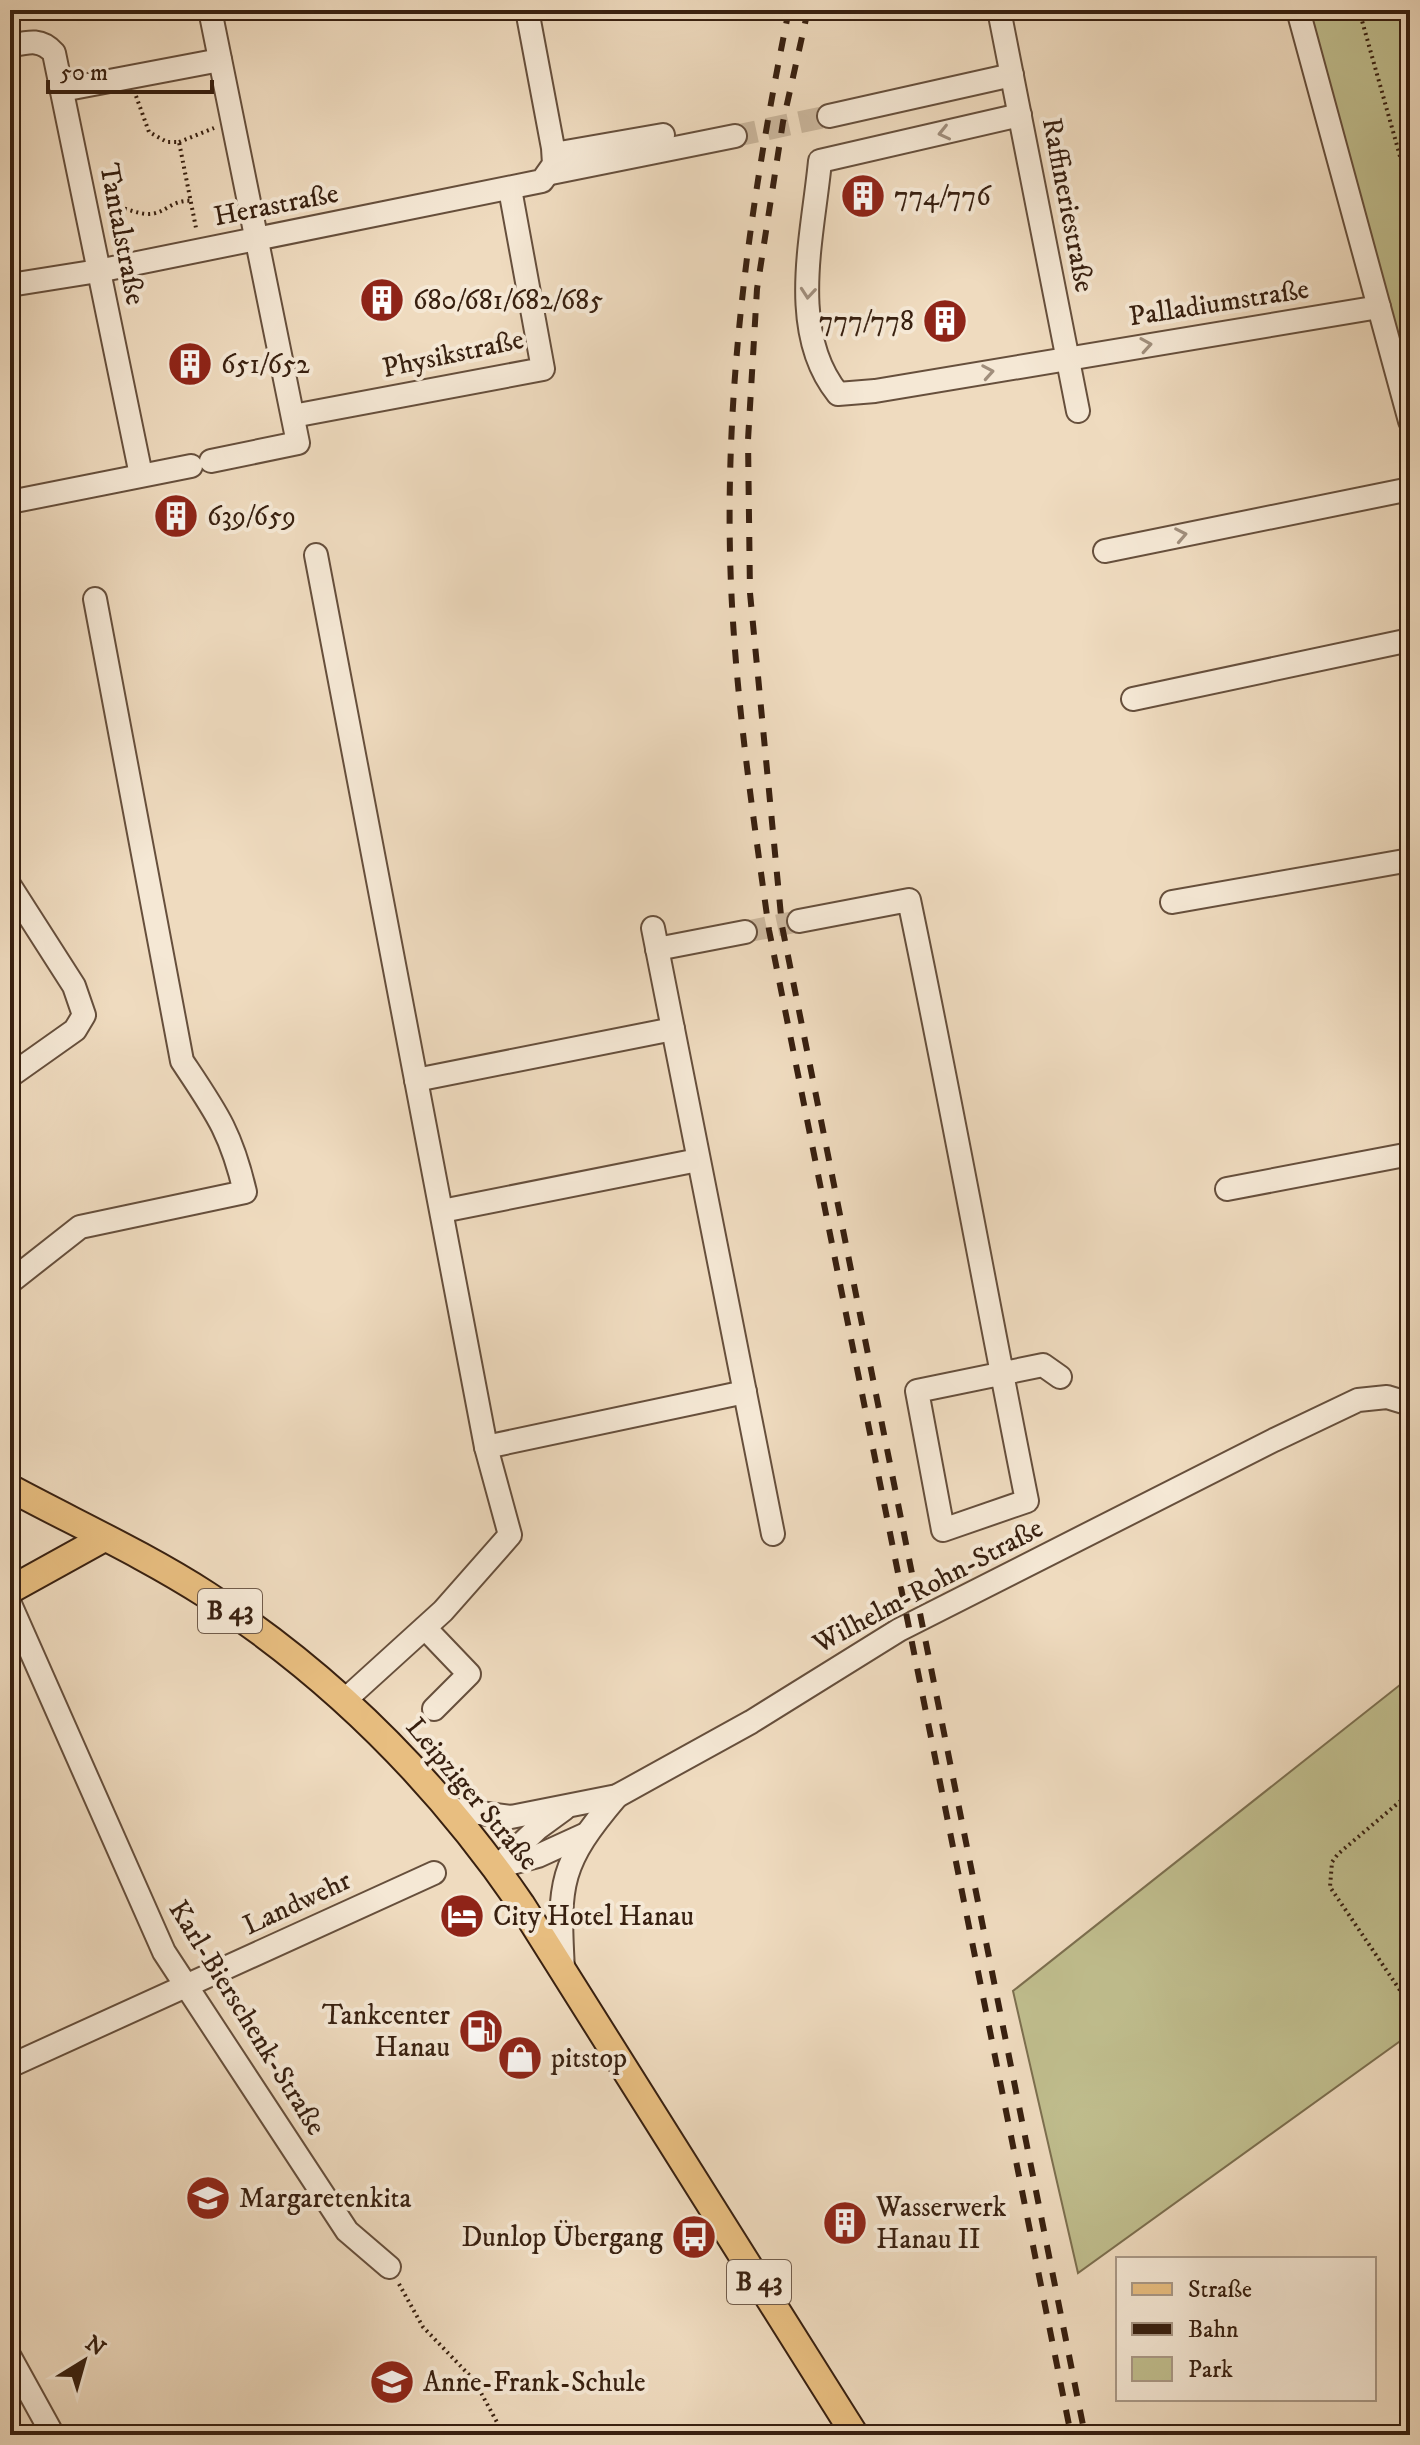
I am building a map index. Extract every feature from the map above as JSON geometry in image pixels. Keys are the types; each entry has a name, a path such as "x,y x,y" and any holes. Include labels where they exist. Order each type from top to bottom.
{"main road":[{"name":"Leipziger Straße","path":"10,1488 206,1594 345,1700 449,1809 496,1868 563,1969 855,2435"},
{"path":"10,1590 104,1538"}],"street":[{"path":"10,502 298,443 210,10"},
{"path":"527,10 553,164 689,131"},
{"name":"Raffineriestraße","path":"999,10 1078,411"},
{"path":"1298,10 1410,421"},
{"name":"Tantalstraße","path":"10,46 32,41 46,43 54,53 141,475"},
{"path":"62,90 220,60"},
{"path":"829,116 1012,75"},
{"name":"Palladiumstraße","path":"1020,115 820,161 806,309 820,372 838,394 875,391 1379,307"},
{"name":"Herastraße","path":"10,285 98,271 510,189 542,181 553,164 735,136"},
{"name":"Physikstraße","path":"293,416 543,369 510,189"},
{"path":"1105,551 1410,489"},
{"path":"316,555 486,1447 510,1535 425,1628 345,1700"},
{"path":"10,1282 80,1227 245,1192 235,1147 226,1126 182,1061 95,599"},
{"path":"1133,699 1410,640"},
{"path":"1172,902 1410,860"},
{"path":"10,886 81,1000 82,1022 10,1076"},
{"path":"799,921 909,900 1001,1373 1027,1501 943,1530 917,1391 1001,1373 1043,1365 1060,1377"},
{"path":"745,932 655,939 773,1534"},
{"path":"416,1080 673,1029"},
{"path":"1227,1189 1410,1154"},
{"path":"442,1211 698,1160"},
{"path":"486,1447 745,1392"},
{"name":"Wilhelm-Rohn-Straße","path":"449,1809 511,1817 617,1796 751,1722 899,1630 1274,1440 1358,1400 1387,1397 1410,1404"},
{"name":"Karl-Bierschenk-Straße","path":"10,1604 156,1936 347,2231 389,2267"},
{"path":"425,1628 469,1674 434,1709"},
{"name":"Wilhelm-Rohn-Straße","path":"563,1969 561,1887 565,1870 584,1835 617,1796"},
{"name":"Wilhelm-Rohn-Straße","path":"496,1868 538,1828 572,1804"},
{"name":"Wilhelm-Rohn-Straße","path":"496,1868 538,1856 584,1835"},
{"name":"Landwehr","path":"10,2066 434,1873"},
{"path":"10,2357 53,2435"}],"path":[{"path":"1359,10 1410,192"},
{"path":"132,78 138,109 149,132 167,142 179,142 206,129 233,125"},
{"path":"179,142 200,250"},
{"path":"88,217 109,205 148,214 178,200 191,201"},
{"path":"1410,1793 1338,1854 1332,1862 1330,1887 1410,2005"},
{"path":"389,2267 423,2327 474,2380 504,2435"}],"green space":[{"path":"1305,10 1410,10 1410,370 1378,277"},
{"path":"1410,1677 1410,2034 1078,2273 1013,1991"}],"tunnel":[{"path":"735,136 829,116"},
{"path":"745,932 799,921"}],"railway":[{"path":"789,10 750,231 735,381 730,530 732,605 742,728 769,930 1071,2435"},
{"path":"808,10 783,122 757,289 748,440 750,593 782,926 1085,2435"}],"place":[{"name":"774/776","path":"863,196"},
{"name":"680/681/682/685","path":"382,300"},
{"name":"777/778","path":"945,321"},
{"name":"651/652","path":"190,364"},
{"name":"639/659","path":"176,516"},
{"name":"City Hotel Hanau","path":"462,1916"},
{"name":"Tankcenter Hanau","path":"481,2031"},
{"name":"pitstop","path":"520,2058"},
{"name":"Margaretenkita","path":"208,2198"},
{"name":"Wasserwerk Hanau II","path":"845,2223"},
{"name":"Dunlop Übergang","path":"694,2237"},
{"name":"Anne-Frank-Schule","path":"392,2382"}]}
